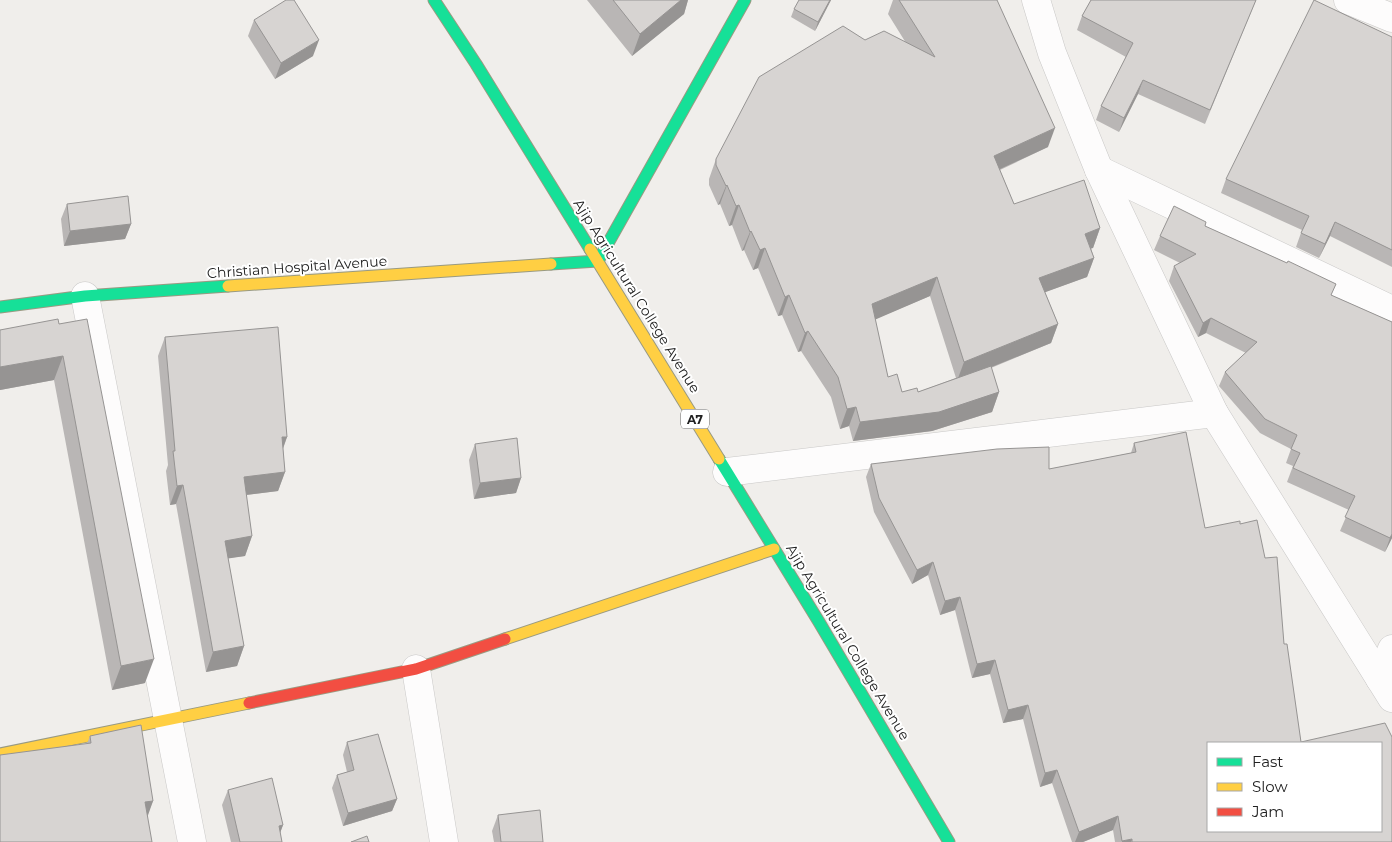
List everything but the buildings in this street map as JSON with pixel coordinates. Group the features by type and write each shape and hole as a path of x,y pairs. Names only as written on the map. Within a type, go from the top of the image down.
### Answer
{"main road":[{"name":"Ajip Agricultural College Avenue","path":"434,0 598,262 819,622 949,842"},
{"path":"598,262 744,0"},
{"name":"Christian Hospital Avenue","path":"0,307 85,296 598,262"},
{"path":"0,754 416,669 774,549"}],"street":[{"path":"1036,0 1052,53 1099,170 1214,414 1386,689"},
{"path":"1348,0 1392,18"},
{"path":"1099,170 1392,310"},
{"path":"85,296 192,842"},
{"path":"727,472 1214,414"},
{"path":"1386,689 1392,649"},
{"path":"416,669 444,842"}],"traffic: fast":[{"path":"434,0 476,64 590,249"},
{"path":"551,264 598,261 745,0"},
{"path":"0,307 85,296 228,286"},
{"path":"719,459 819,622 949,842"}],"traffic: slow":[{"path":"590,249 719,459"},
{"path":"228,286 551,264"},
{"path":"505,639 774,549"},
{"path":"0,754 249,703"}],"traffic: jam":[{"path":"249,703 416,669 505,639"}]}
